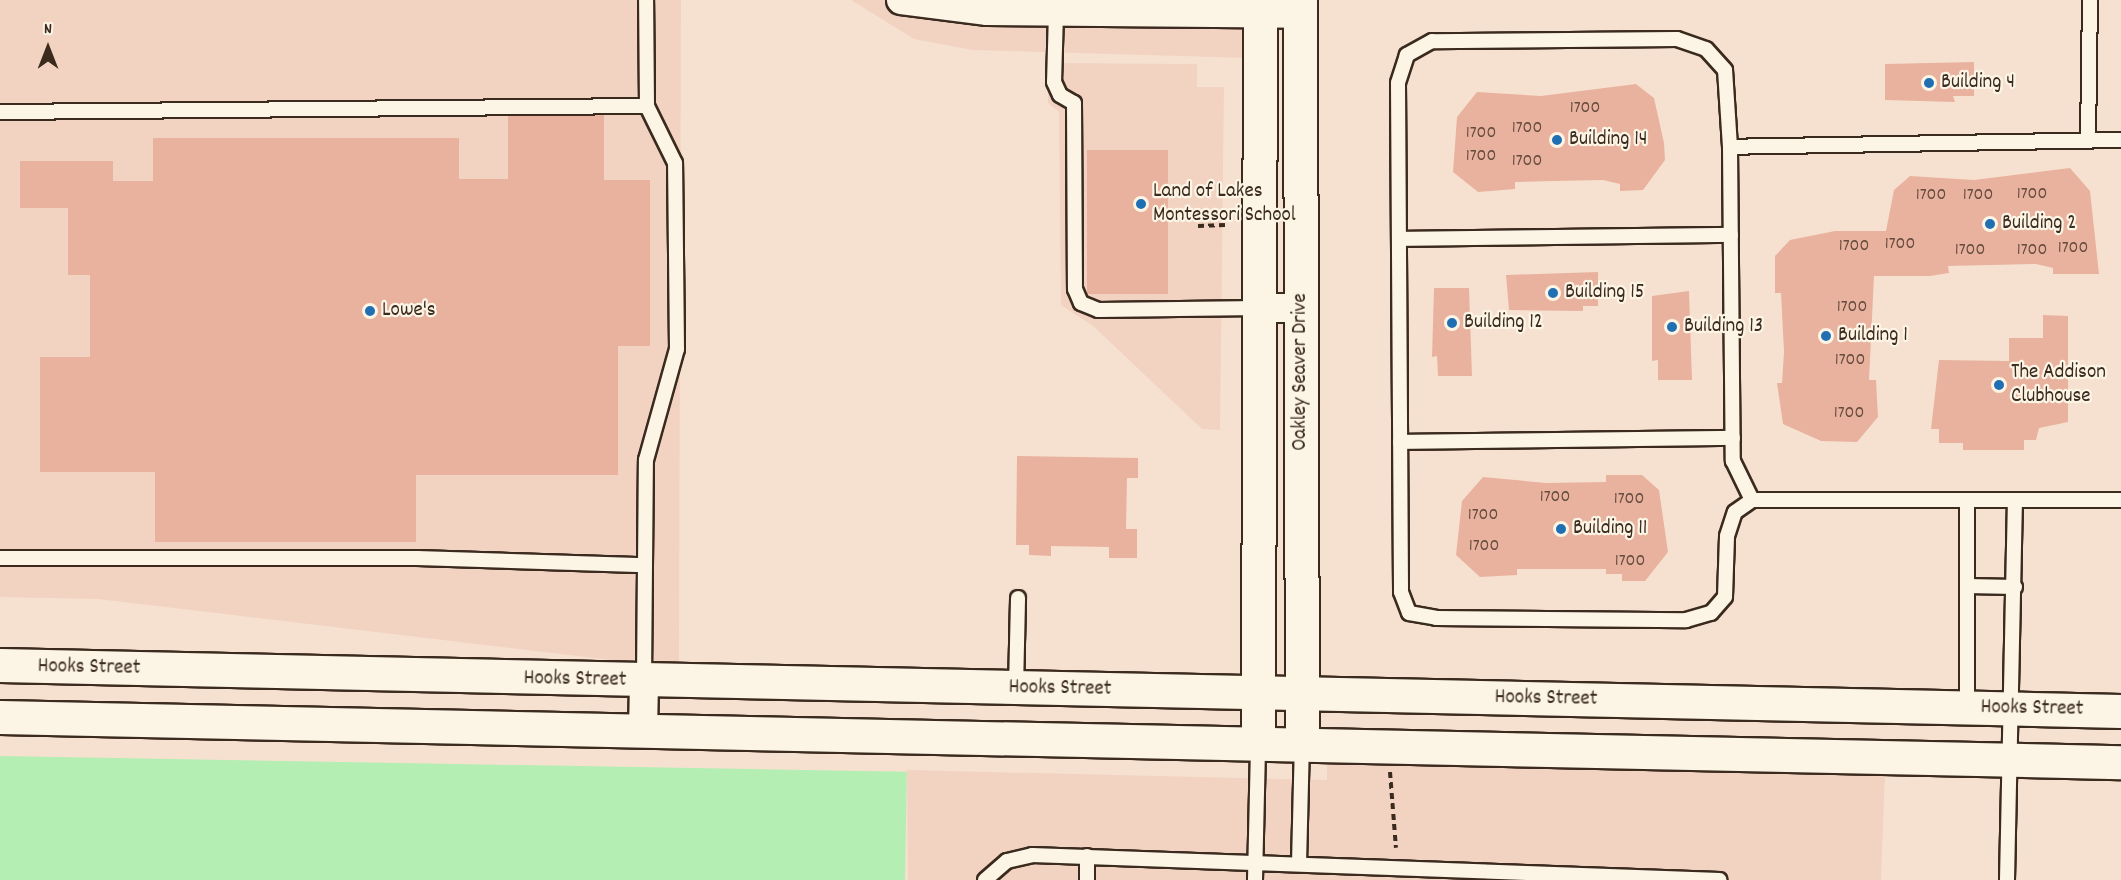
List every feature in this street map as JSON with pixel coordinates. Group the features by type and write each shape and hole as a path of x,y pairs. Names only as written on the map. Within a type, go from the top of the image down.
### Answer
{"street":[{"path":"901,0 987,11 1056,12 1300,7"},
{"name":"Oakley Seaver Drive","path":"1258,743 1260,693 1260,7"},
{"name":"Oakley Seaver Drive","path":"1300,7 1302,744"},
{"path":"1260,308 1301,308"},
{"name":"Hooks Street","path":"0,665 644,682 2121,711"},
{"path":"643,731 644,682"},
{"path":"0,717 2121,762"}],"lane":[{"path":"644,682 646,460 677,349 675,163 647,106 646,0"},
{"path":"2088,141 2090,0"},
{"path":"1056,12 1054,82 1060,95 1074,103 1076,296 1098,310 1260,308"},
{"path":"1752,500 1733,461 1730,147 1725,70 1706,50 1677,39 1432,41 1407,55 1398,83 1401,592 1409,614 1436,618 1686,620 1711,614 1725,597 1727,536 1735,512 1752,500 2121,500"},
{"path":"0,112 647,106"},
{"path":"1730,147 2121,140"},
{"path":"1399,239 1731,235"},
{"path":"1400,442 1733,438"},
{"path":"1967,500 1967,708"},
{"path":"2007,880 2015,587 2015,500"},
{"path":"0,558 417,558 645,565"},
{"path":"1967,586 2015,587"},
{"path":"1016,688 1017,598"},
{"path":"1255,880 1258,743"},
{"path":"1299,864 1302,744"},
{"path":"985,880 1007,861 1032,855 1299,864 1394,873 1720,880"},
{"path":"1087,856 1087,880"}],"path":[{"path":"1198,226 1225,225"},
{"path":"1390,772 1395,848"}],"shaded area":[{"path":"0,0 681,0 679,668 98,599 0,597"},
{"path":"851,0 1247,0 1248,58 972,50 914,39"},
{"name":"Land of Lakes Montessori School","path":"1048,63 1197,64 1197,87 1224,87 1220,430 1202,429 1093,326 1061,305 1059,112 1048,103"},
{"path":"1327,758 1885,771 1881,880 908,880 907,770 1327,780"}],"green space":[{"path":"0,756 907,772 905,880 0,880"}],"building":[{"name":"Building 4","path":"1974,62 1974,96 1953,96 1955,102 1885,100 1885,64"},
{"name":"Building 14","path":"1636,84 1654,98 1664,143 1665,160 1643,190 1620,191 1620,184 1603,180 1515,182 1515,189 1478,192 1453,172 1457,117 1477,92 1541,96"},
{"name":"Lowe's","path":"604,115 604,180 650,180 650,346 618,346 618,475 416,475 416,542 155,542 155,472 40,472 40,357 90,357 90,275 68,275 68,208 20,208 20,161 113,161 113,181 153,181 153,138 459,138 459,179 508,179 508,116"},
{"path":"1087,150 1168,150 1168,294 1087,294"},
{"path":"2070,168 2090,191 2099,274 2053,274 2053,268 2036,264 1948,266 1949,273 1930,276 1874,276 1869,380 1876,380 1878,417 1857,442 1821,441 1783,424 1777,383 1782,383 1784,352 1781,293 1775,293 1775,256 1790,240 1835,231 1886,231 1894,190 1910,176 1974,180"},
{"name":"Building 15","path":"1598,272 1598,306 1583,306 1583,311 1509,310 1506,275"},
{"name":"Building 12","path":"1434,288 1469,288 1472,376 1438,376 1437,356 1432,357"},
{"name":"Building 13","path":"1689,291 1692,380 1658,380 1658,360 1652,361 1652,296"},
{"name":"The Addison Clubhouse","path":"2043,315 2068,316 2068,422 2039,428 2036,440 2024,440 2024,450 1963,450 1963,443 1939,443 1939,429 1931,429 1939,360 2009,361 2009,338 2043,338"},
{"path":"1017,456 1138,458 1138,478 1127,478 1126,529 1137,529 1137,558 1109,558 1109,547 1051,546 1051,556 1029,555 1029,545 1016,545"},
{"name":"Building 11","path":"1606,475 1642,475 1659,490 1668,552 1645,581 1622,581 1622,574 1606,574 1606,569 1517,569 1517,575 1480,577 1456,555 1462,501 1483,477 1546,483 1606,482"}],"place":[{"name":"Building 4","path":"1929,83"},
{"name":"Building 14","path":"1557,140"},
{"name":"Land of Lakes Montessori School","path":"1141,204"},
{"name":"Building 2","path":"1990,224"},
{"name":"Building 15","path":"1553,293"},
{"name":"Lowe's","path":"370,311"},
{"name":"Building 12","path":"1452,323"},
{"name":"Building 13","path":"1672,327"},
{"name":"Building 1","path":"1826,336"},
{"name":"The Addison Clubhouse","path":"1999,385"},
{"name":"Building 11","path":"1561,529"}]}
